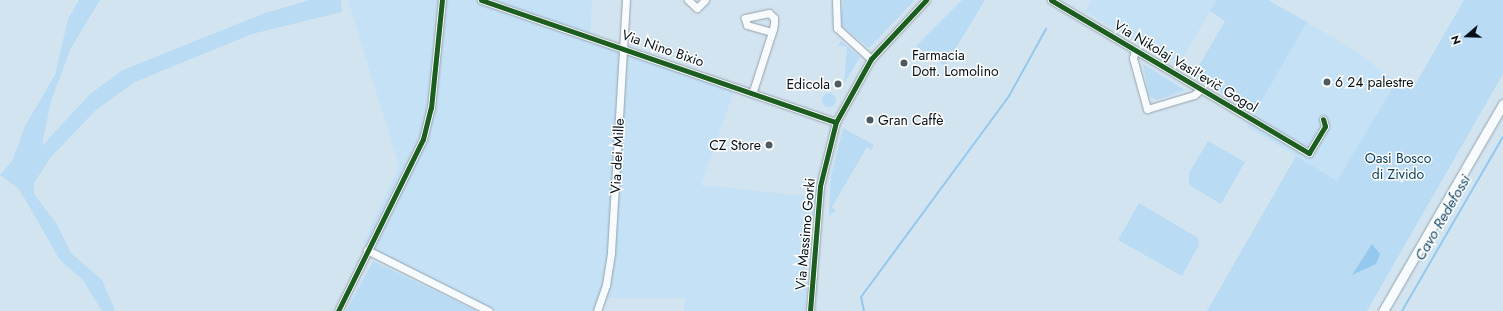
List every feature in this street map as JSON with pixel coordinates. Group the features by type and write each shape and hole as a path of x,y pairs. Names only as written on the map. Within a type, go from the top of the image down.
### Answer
{"main road":[{"path":"1383,311 1503,104"}],"street":[{"path":"338,311 367,250 407,175 430,115 442,0"},
{"name":"Via Nino Bixio","path":"481,0 623,46 753,91 836,122"},
{"name":"Via dei Mille","path":"597,311 606,285 611,252 626,0"},
{"path":"688,0 697,8 705,0"},
{"path":"836,0 837,28 871,59"},
{"name":"Via Massimo Gorki","path":"810,311 820,186 836,122 871,59 926,0"},
{"name":"Via Nikolaj Vasil'evič Gogol","path":"1050,0 1309,153 1325,126 1323,119"},
{"path":"753,91 772,32"},
{"path":"1135,50 1133,58 1147,109 1194,95 1200,89"},
{"path":"367,250 489,311"}],"shaded area":[{"path":"348,0 592,0 590,41 734,91 701,185 815,197 805,311 683,311 686,298 599,298 593,311 497,311 363,244 399,166"},
{"path":"1092,0 1217,0 1180,62 1174,59 1172,63 1085,11"},
{"path":"1307,22 1357,52 1396,82 1337,181 1246,126"},
{"path":"1372,244 1380,254 1376,264 1352,275"}],"green space":[{"path":"79,0 100,0 71,48 51,101 42,146 90,94 123,70 265,13 310,0 341,0 342,12 252,34 135,82 96,110 51,157 34,183 34,194 56,223 71,253 102,280 115,311 102,311 83,280 60,260 19,189 0,175 12,161 25,126 55,75 68,19"},
{"path":"843,0 915,0 869,48 841,25"},
{"path":"962,0 985,0 945,66 916,46"},
{"path":"1217,0 1268,0 1307,22 1255,112 1193,76 1225,21 1210,11"},
{"name":"Oasi Bosco di Zivido","path":"1464,0 1503,0 1503,74 1367,311 1207,311 1296,156 1337,181 1396,82 1412,90"},
{"path":"841,41 860,57 844,84 847,47 838,46"},
{"path":"1143,64 1185,90 1157,100 1149,96"},
{"path":"826,93 832,93 836,97 836,103 832,107 826,107 822,103 822,97"},
{"path":"843,128 874,145 871,150 867,147 832,207 836,211 829,216 831,176"},
{"path":"1208,141 1245,162 1221,204 1189,185 1189,173"},
{"path":"1139,203 1198,238 1199,245 1182,276 1118,240"},
{"path":"373,261 476,311 346,311"}],"waterway":[{"path":"864,311 861,297 1009,96 1046,29"},
{"name":"Cavo Redefossi","path":"1402,311 1503,137"}],"cycle path":[{"path":"338,311 423,139 431,108 442,0"},
{"path":"481,0 836,122"},
{"path":"810,311 820,186 836,122 871,59 926,0"},
{"path":"1051,0 1309,153 1325,126 1323,119"}],"place":[{"name":"Farmacia Dott. Lomolino","path":"904,63"},
{"name":"6 24 palestre","path":"1327,82"},
{"name":"Edicola","path":"838,84"},
{"name":"Gran Caffè","path":"870,120"},
{"name":"CZ Store","path":"769,145"}]}
